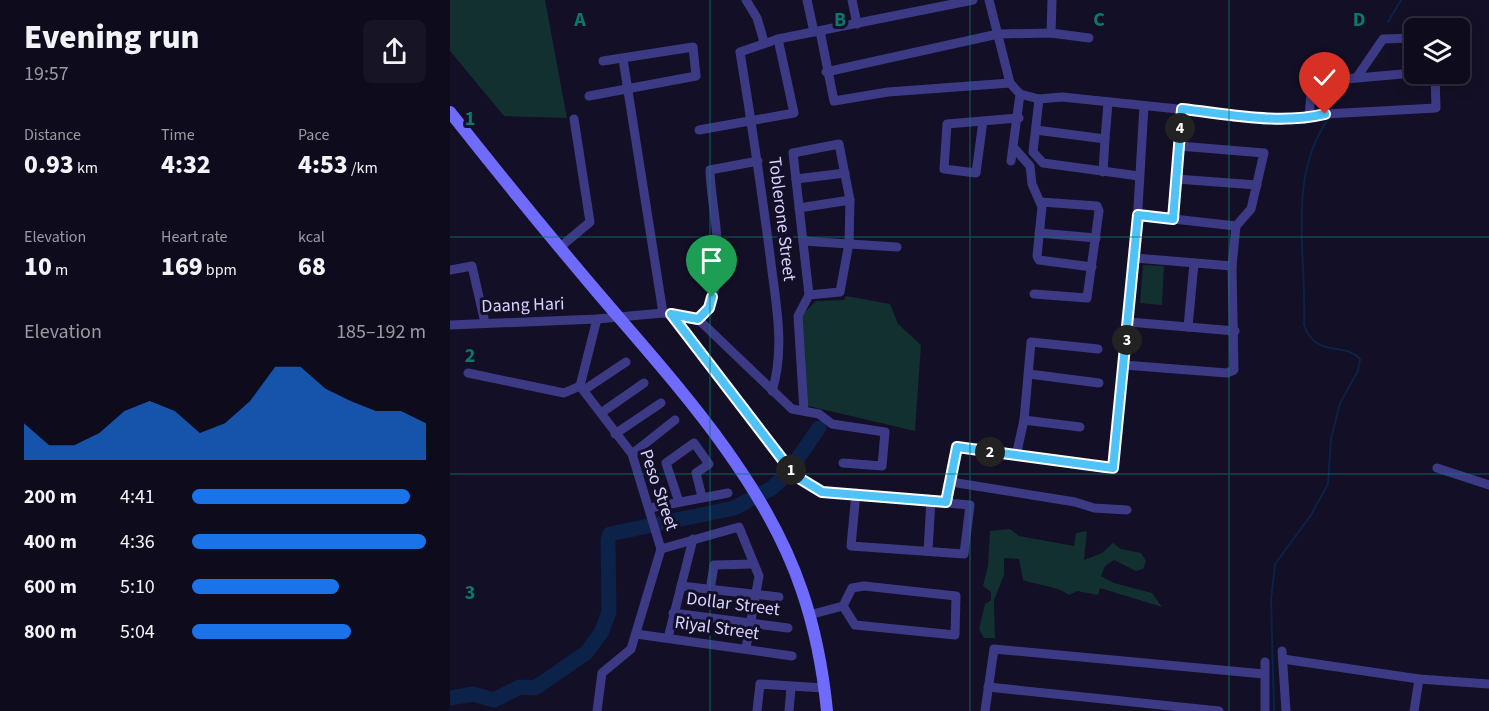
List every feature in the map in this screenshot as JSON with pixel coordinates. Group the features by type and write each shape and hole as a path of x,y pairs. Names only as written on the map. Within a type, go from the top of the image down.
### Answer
{"street":[{"path":"746,0 757,18 764,42 973,0"},
{"path":"807,0 834,101 888,92 1010,83"},
{"path":"852,0 857,24"},
{"path":"989,0 1010,83 1020,94 1039,99 1062,96 1108,103 1275,119 1309,118 1325,114 1436,108 1435,84"},
{"path":"1051,33 1052,0"},
{"path":"826,72 998,34 1051,33 1089,38"},
{"path":"1357,77 1383,39 1404,38"},
{"path":"699,130 794,113 778,39"},
{"name":"Toblerone Street","path":"764,42 740,51 758,161 777,319 779,370 772,391"},
{"path":"589,96 627,87 696,76 697,72 693,47 603,61"},
{"path":"624,59 667,313 799,478 822,492 856,493 970,505 964,554 851,546 856,493"},
{"path":"1309,118 1311,93 1323,81 1404,74"},
{"path":"1011,161 1020,94"},
{"path":"1039,99 1033,152 1043,163 1139,176"},
{"path":"1103,172 1108,103"},
{"path":"946,502 957,447 1113,468 1136,258 1144,106"},
{"path":"1173,219 1182,109"},
{"path":"450,112 559,248 678,386 756,496 780,539 802,589 827,711"},
{"path":"983,121 976,173 944,169 947,124 1018,118"},
{"path":"559,248 590,222 574,119"},
{"path":"1036,130 1105,139"},
{"path":"804,411 798,316 809,295 793,153 839,144 850,200 849,243 840,291 809,295"},
{"path":"1138,215 1236,226 1245,219 1251,209 1264,153 1179,146"},
{"path":"1014,149 1030,165 1032,184 1041,202 1037,256 1041,262 1092,267"},
{"path":"758,161 710,171 718,271 709,308 698,319 792,409 819,414 832,424 885,432 882,466 843,463"},
{"path":"796,179 845,173"},
{"path":"1176,179 1257,185"},
{"path":"799,208 850,200"},
{"path":"1034,294 1087,298 1099,211 1096,206 1041,202"},
{"path":"1124,364 1227,373 1234,370 1232,266 1236,226"},
{"path":"1040,232 1096,238"},
{"path":"802,241 897,247"},
{"path":"1136,258 1232,266"},
{"path":"1188,327 1194,263"},
{"path":"450,270 472,266 485,323"},
{"name":"Daang Hari","path":"450,325 597,319 667,313 698,319"},
{"path":"582,388 597,319"},
{"path":"1129,322 1235,331"},
{"path":"1016,456 1024,420 1031,342 1098,349"},
{"path":"468,373 564,393 582,388 626,362"},
{"path":"1029,374 1099,383"},
{"path":"601,413 644,383"},
{"name":"Peso Street","path":"582,388 632,454 662,549"},
{"path":"615,434 661,403"},
{"path":"632,454 675,420"},
{"path":"1024,420 1080,427"},
{"path":"679,502 666,464 694,443 709,464 696,473 702,497"},
{"path":"1437,468 1489,485"},
{"path":"951,482 1075,502 1094,508 1127,510"},
{"path":"650,508 728,493"},
{"path":"928,551 931,500"},
{"path":"597,711 602,673 631,649 662,549 739,527 759,576 747,648"},
{"path":"668,638 693,539"},
{"path":"710,590 714,565 754,564"},
{"path":"681,586 779,597"},
{"path":"809,615 843,606 852,588 864,586 956,596 955,634 855,625 843,606"},
{"name":"Dollar Street","path":"673,613 788,628"},
{"name":"Riyal Street","path":"636,634 792,656"},
{"path":"985,711 994,649 1264,674"},
{"path":"1286,711 1282,655 1419,679 1489,684"},
{"path":"1265,662 1265,711"},
{"path":"1414,711 1419,679"},
{"path":"757,711 760,684 791,688 824,688"},
{"path":"988,687 1219,711"},
{"path":"789,711 791,688"}],"green space":[{"path":"450,0 545,0 567,118 504,116 450,51"},
{"path":"1143,265 1164,266 1162,305 1140,303"},
{"path":"846,296 890,304 898,324 921,345 915,431 804,405 801,316 816,301 844,300"},
{"path":"1010,529 1019,536 1074,546 1076,533 1087,531 1084,560 1102,553 1113,543 1121,549 1141,553 1146,561 1143,569 1136,571 1114,560 1105,566 1101,576 1114,583 1152,593 1162,607 1100,588 1098,595 1077,591 1069,595 1058,589 1023,580 1019,559 1004,558 1004,575 994,600 995,638 984,638 979,629 985,604 991,600 991,592 983,586 988,566 990,531"}],"waterway":[{"path":"1388,22 1401,0"},
{"path":"1274,711 1271,600 1275,564 1311,515 1328,484 1331,439 1340,403 1358,371 1360,359 1346,351 1323,346 1316,342 1304,325 1303,195 1314,145 1326,122"},
{"path":"450,698 473,694 494,700 520,687 535,688 586,653 601,633 609,612 608,540 610,534 734,508 772,488 786,475 819,428"}],"route":[{"path":"712,297 709,308 698,319 671,314 717,370 789,468 799,478 822,492 946,502 957,447 1113,468 1136,258 1138,215 1173,219 1182,109 1275,119 1309,118 1325,114"}]}
